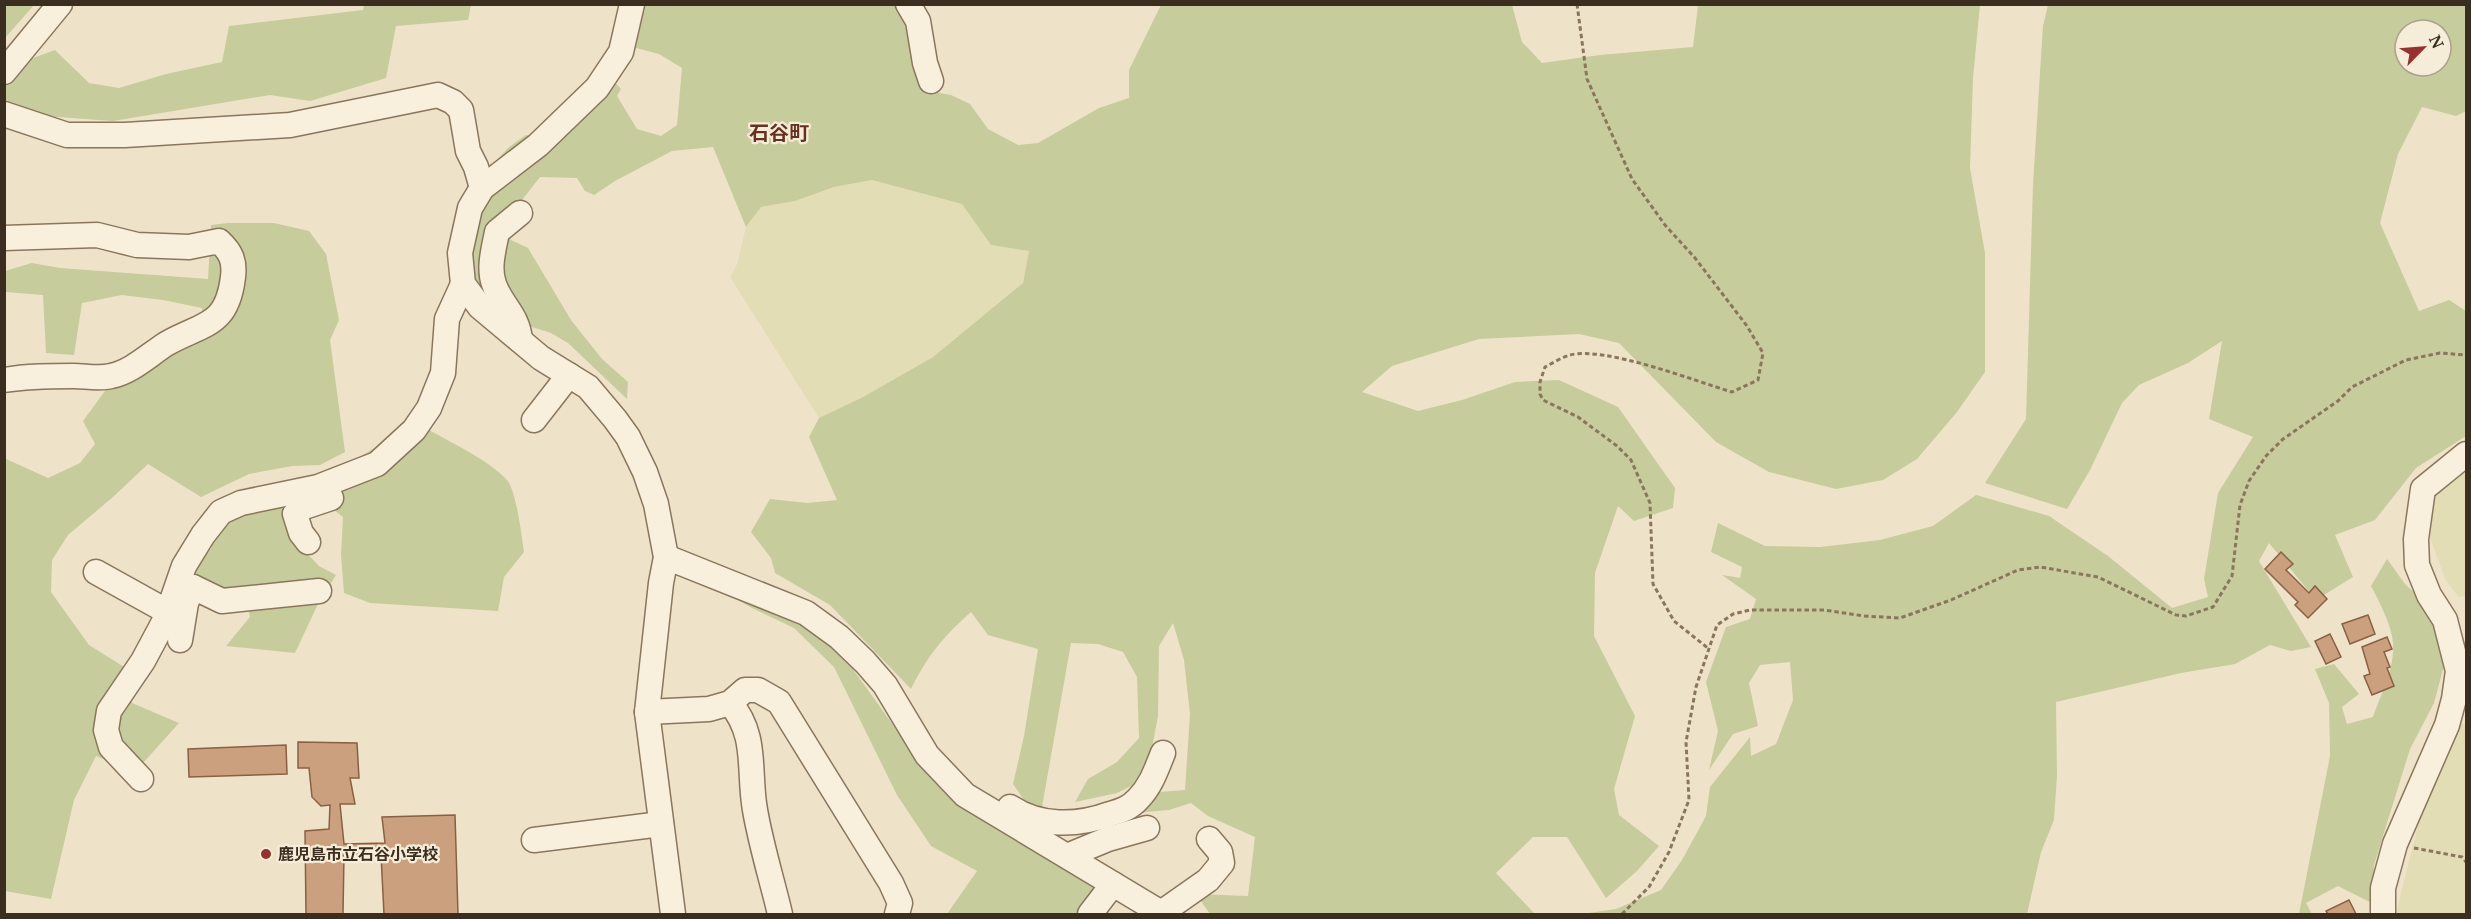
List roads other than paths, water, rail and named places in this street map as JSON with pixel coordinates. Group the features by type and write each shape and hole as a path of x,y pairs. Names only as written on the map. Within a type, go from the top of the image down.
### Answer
{"street":[{"path":"4,72 60,4"},
{"path":"141,779 111,747 106,730 109,711 142,661 168,612 184,566 198,542 221,512 242,503 334,482 377,464 414,430 429,408 443,373 447,319 463,284 460,253 464,226 470,208 482,188 538,145 597,88 621,52 632,4"},
{"path":"908,4 918,21 925,63 931,81"},
{"path":"4,114 67,135 125,135 290,125 438,95 453,102 461,110 468,152 476,167 482,188"},
{"path":"520,213 496,232 492,266 494,284 512,312 519,329 520,340"},
{"path":"4,238 97,235 138,245 189,247 219,241 229,250 234,267 231,297 221,314 198,331 168,343 128,370 110,376 34,375 4,380"},
{"path":"463,284 480,307 520,340 542,358 588,387 628,437 645,472 656,504 666,556 647,712 673,915"},
{"path":"534,420 569,375"},
{"path":"2384,915 2383,888 2395,844 2447,725 2458,670 2445,620 2429,595 2417,565 2418,520 2423,489 2466,454"},
{"path":"308,542 298,528 295,514 301,508 328,500 334,495 334,482"},
{"path":"180,640 186,603 203,554 198,542"},
{"path":"666,556 806,614 839,637 885,685 927,755 965,795 1162,914 1208,880 1222,862 1220,852 1209,839"},
{"path":"96,572 168,612"},
{"path":"193,587 222,601 319,591"},
{"path":"647,712 709,710 730,703 745,690 758,690 779,702 891,883 900,903 897,915"},
{"path":"730,703 741,716 748,737 754,809 780,915"},
{"path":"960,789 980,788 1024,816 1055,823 1090,821 1127,808 1138,799 1151,782 1163,753"},
{"path":"534,840 661,824"},
{"path":"1067,856 1108,839 1147,828"},
{"path":"1090,915 1113,884"}],"place":[{"name":"鹿児島市立石谷小学校","path":"266,854"}],"district":[{"name":"石谷町","path":"779,132"}]}
